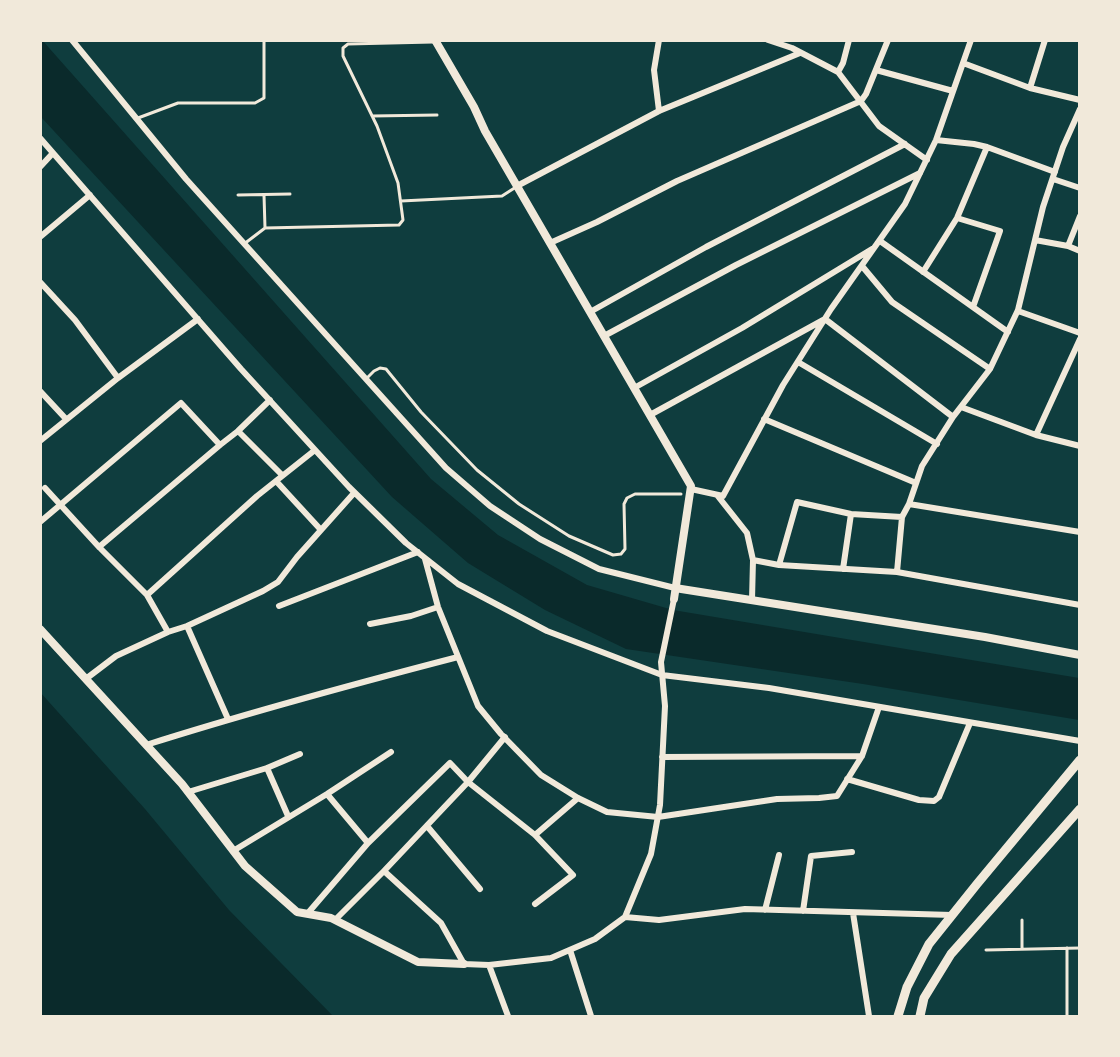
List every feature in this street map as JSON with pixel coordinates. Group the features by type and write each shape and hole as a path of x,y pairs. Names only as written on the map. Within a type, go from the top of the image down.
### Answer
{"main road":[{"path":"435,41 691,486 674,599"},
{"path":"675,588 985,637 1080,656"},
{"path":"898,1017 907,987 929,944 1080,760"},
{"path":"920,1017 924,998 951,954 1080,809"},
{"path":"1061,830 1080,816"}],"street":[{"path":"72,40 186,179 446,468 490,506 540,539 599,568 675,588"},
{"path":"659,40 654,70 659,111"},
{"path":"768,40 792,48 838,72 879,126 927,160"},
{"path":"792,48 794,40"},
{"path":"838,72 843,63 849,40"},
{"path":"550,243 677,182 861,101 888,40"},
{"path":"691,489 723,496 783,385 825,319 905,204 936,140 971,40"},
{"path":"1030,88 1045,40"},
{"path":"517,186 659,111 800,53"},
{"path":"963,63 1030,88 1080,100"},
{"path":"876,70 953,92"},
{"path":"897,572 902,517 922,466 961,407 990,369 1018,311 1043,207 1080,109"},
{"path":"40,138 354,493 406,543 458,584 548,631 662,675 769,688 1080,741"},
{"path":"936,140 987,147 1080,188"},
{"path":"590,312 706,247 905,144"},
{"path":"924,272 957,218 987,147"},
{"path":"40,167 53,153"},
{"path":"604,336 736,265 921,173"},
{"path":"40,237 90,195"},
{"path":"1068,246 1080,216"},
{"path":"957,218 1000,231 973,307"},
{"path":"1035,240 1068,246 1080,251"},
{"path":"880,241 1008,332"},
{"path":"634,388 742,328 875,247"},
{"path":"862,266 892,302 990,369"},
{"path":"40,282 75,320 118,378"},
{"path":"1018,311 1080,333"},
{"path":"40,441 118,378 198,319"},
{"path":"650,415 825,319"},
{"path":"825,319 954,417"},
{"path":"1036,435 1080,339"},
{"path":"798,362 937,444"},
{"path":"40,391 66,419"},
{"path":"99,547 238,431 270,400"},
{"path":"40,522 181,403 220,445"},
{"path":"961,407 1036,435 1080,446"},
{"path":"764,419 916,483"},
{"path":"238,431 282,475"},
{"path":"147,595 282,475 315,450"},
{"path":"276,481 321,530"},
{"path":"45,488 147,595 168,632"},
{"path":"87,678 116,656 168,632 187,626 278,582 354,493"},
{"path":"717,494 747,533 753,560 752,600"},
{"path":"779,565 797,502 852,514 902,517"},
{"path":"909,504 1080,532"},
{"path":"843,570 852,514"},
{"path":"279,606 418,552"},
{"path":"425,558 438,607 478,706 541,775 578,798 607,812 658,817 777,799 837,796 862,756 879,707"},
{"path":"753,560 779,565 897,572 1080,605"},
{"path":"40,629 87,678 188,792 245,866 297,912 331,918 418,962 489,966 551,957 595,939 625,917 651,854 660,805 665,706 661,662 674,599"},
{"path":"370,624 411,616 438,607"},
{"path":"187,626 228,719"},
{"path":"147,745 228,719 458,657"},
{"path":"847,779 920,800 934,801 939,797 970,723"},
{"path":"335,920 468,782 505,737"},
{"path":"233,851 391,752"},
{"path":"188,792 267,768 300,754"},
{"path":"662,757 862,756"},
{"path":"308,914 368,843 450,763 468,782 535,835 573,875 535,904"},
{"path":"267,768 288,816"},
{"path":"327,794 368,843"},
{"path":"535,835 578,798"},
{"path":"427,826 480,889"},
{"path":"803,911 811,856 852,852"},
{"path":"765,910 780,855"},
{"path":"384,871 441,923 464,964"},
{"path":"625,917 659,920 745,909 853,914 952,915"},
{"path":"853,914 869,1017"},
{"path":"570,950 591,1017"},
{"path":"489,966 508,1017"}],"lane":[{"path":"136,118 178,103 255,103 264,98 264,40"},
{"path":"244,244 265,228 399,225 403,220 398,183 378,126 343,56 343,48 348,44 435,41"},
{"path":"372,116 437,115"},
{"path":"401,201 502,196 517,186"},
{"path":"238,195 290,194"},
{"path":"264,195 265,228"},
{"path":"366,379 380,368 386,369 421,412 477,470 519,504 569,536 613,555 621,554 625,549 624,504 627,498 635,494 681,494"},
{"path":"1022,920 1022,949"},
{"path":"1067,948 1067,1017"},
{"path":"986,950 1080,948"}],"water":[{"path":"42,40 431,479 498,535 587,585 673,610 1079,678 1079,720 863,684 626,649 545,610 468,563 392,497 41,117 40,41"},
{"path":"40,692 145,809 229,910 333,1016 41,1016"}]}
